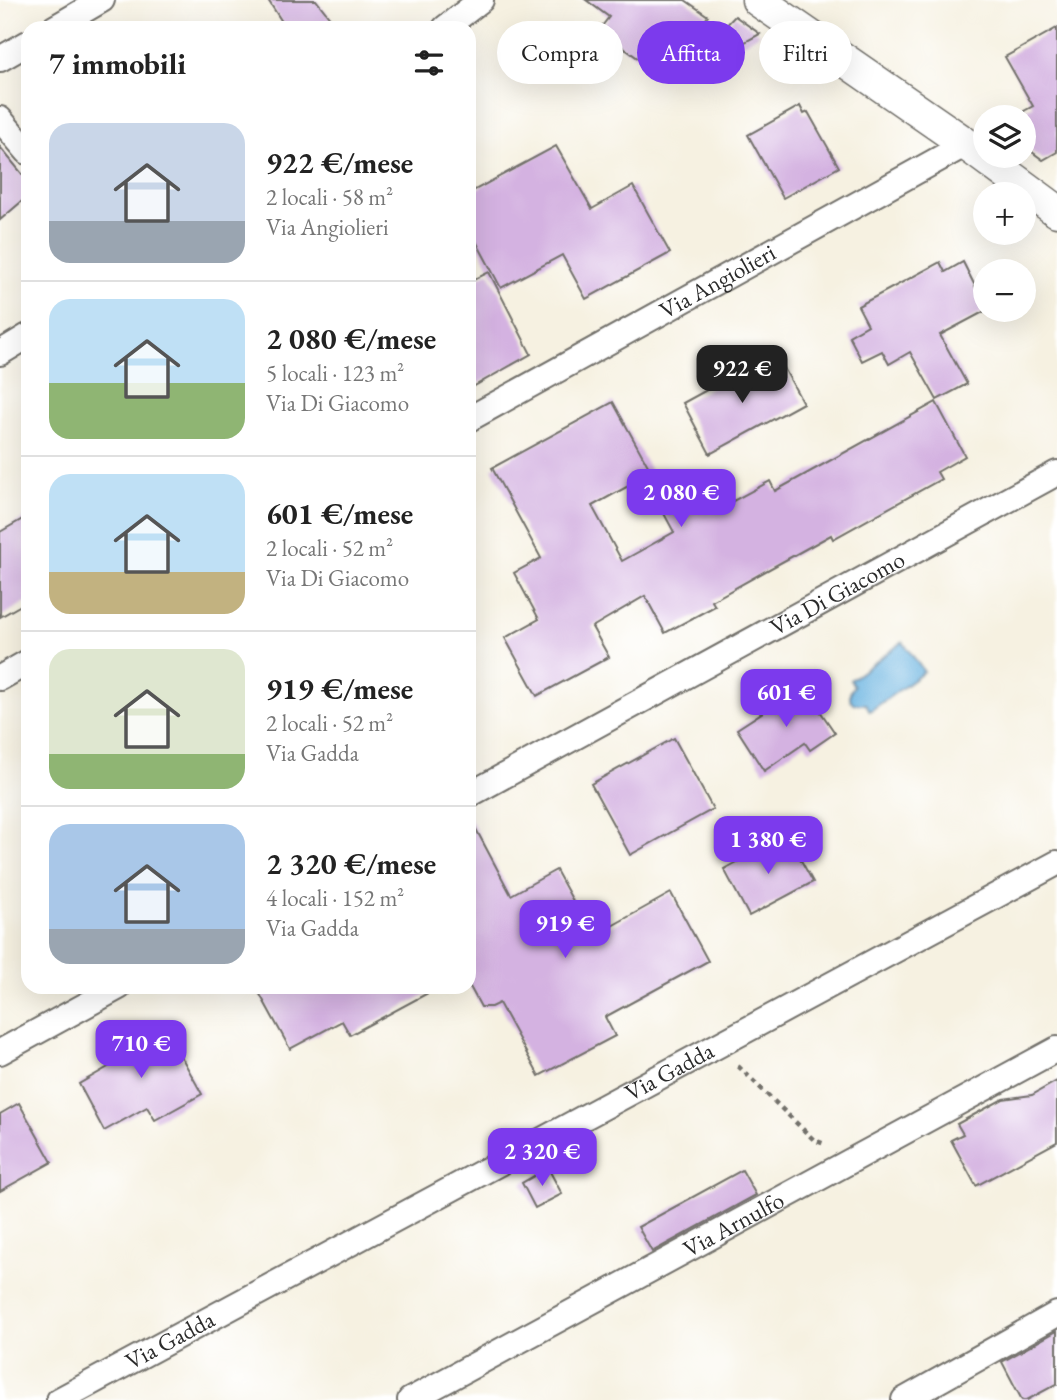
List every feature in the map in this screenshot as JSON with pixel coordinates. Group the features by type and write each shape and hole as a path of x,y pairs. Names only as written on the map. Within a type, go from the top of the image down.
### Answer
{"street":[{"path":"66,21 102,0"},
{"path":"454,21 481,0"},
{"path":"758,0 966,144 1057,211"},
{"path":"0,59 21,47"},
{"path":"0,119 21,144"},
{"name":"Via Angiolieri","path":"476,415 966,144"},
{"path":"0,353 21,340"},
{"name":"Via Di Giacomo","path":"476,791 1057,473"},
{"path":"0,678 21,666"},
{"name":"Via Gadda","path":"59,1400 1057,863"},
{"path":"0,1052 106,994"},
{"name":"Via Arnulfo","path":"410,1400 1057,1048"},
{"path":"904,1400 1057,1314"}],"path":[{"path":"718,1046 814,1140 858,1157"}],"water":[{"path":"903,642 924,672 870,711 866,704 854,704 850,695 854,686 850,680"}],"building":[{"path":"268,0 316,0 332,21 282,21"},
{"path":"586,0 685,0 708,16 704,21 637,21 637,57 623,47 623,21 606,21 609,17"},
{"path":"745,23 759,33 745,42"},
{"path":"1057,28 1057,152 1043,160 1036,155 1036,105 1032,105 1005,57"},
{"path":"800,106 804,114 808,112 839,167 783,198 748,135"},
{"path":"556,146 592,209 633,186 670,253 586,299 562,255 501,288 476,241 476,189"},
{"path":"0,147 21,172 21,202 0,220"},
{"path":"940,262 945,272 963,262 973,282 973,317 940,335 967,384 937,400 910,352 889,364 882,351 862,361 849,336 868,325 858,306"},
{"path":"489,272 531,354 476,385 476,278"},
{"path":"778,357 803,403 710,454 683,403 723,381 726,386"},
{"path":"613,402 652,473 592,506 622,561 674,532 654,495 690,475 711,513 770,481 775,491 936,402 965,456 937,472 941,479 833,539 831,535 762,573 712,601 715,606 665,633 645,596 592,627 609,657 537,696 505,638 539,619 514,573 541,558 492,468"},
{"path":"21,520 21,605 0,617 0,532"},
{"path":"803,686 835,733 810,750 805,743 764,771 737,729"},
{"path":"674,738 713,809 630,855 591,784"},
{"path":"476,829 511,895 556,870 579,912 588,907 601,932 671,893 708,961 605,1017 615,1036 539,1076 499,1003 491,1007 481,1007 474,994"},
{"path":"787,835 813,882 749,916 724,869"},
{"path":"260,994 426,994 350,1035 342,1021 290,1049"},
{"path":"162,1022 202,1094 155,1120 147,1107 104,1131 79,1084 117,1062 110,1050"},
{"path":"1057,1081 1057,1142 976,1186 951,1140 963,1134 957,1124 1003,1099 1032,1095"},
{"path":"19,1103 52,1162 0,1191 0,1114"},
{"path":"548,1168 562,1194 535,1208 522,1183"},
{"path":"742,1170 756,1195 652,1252 638,1227"},
{"path":"1057,1331 1057,1384 1022,1400 1002,1362"}]}
